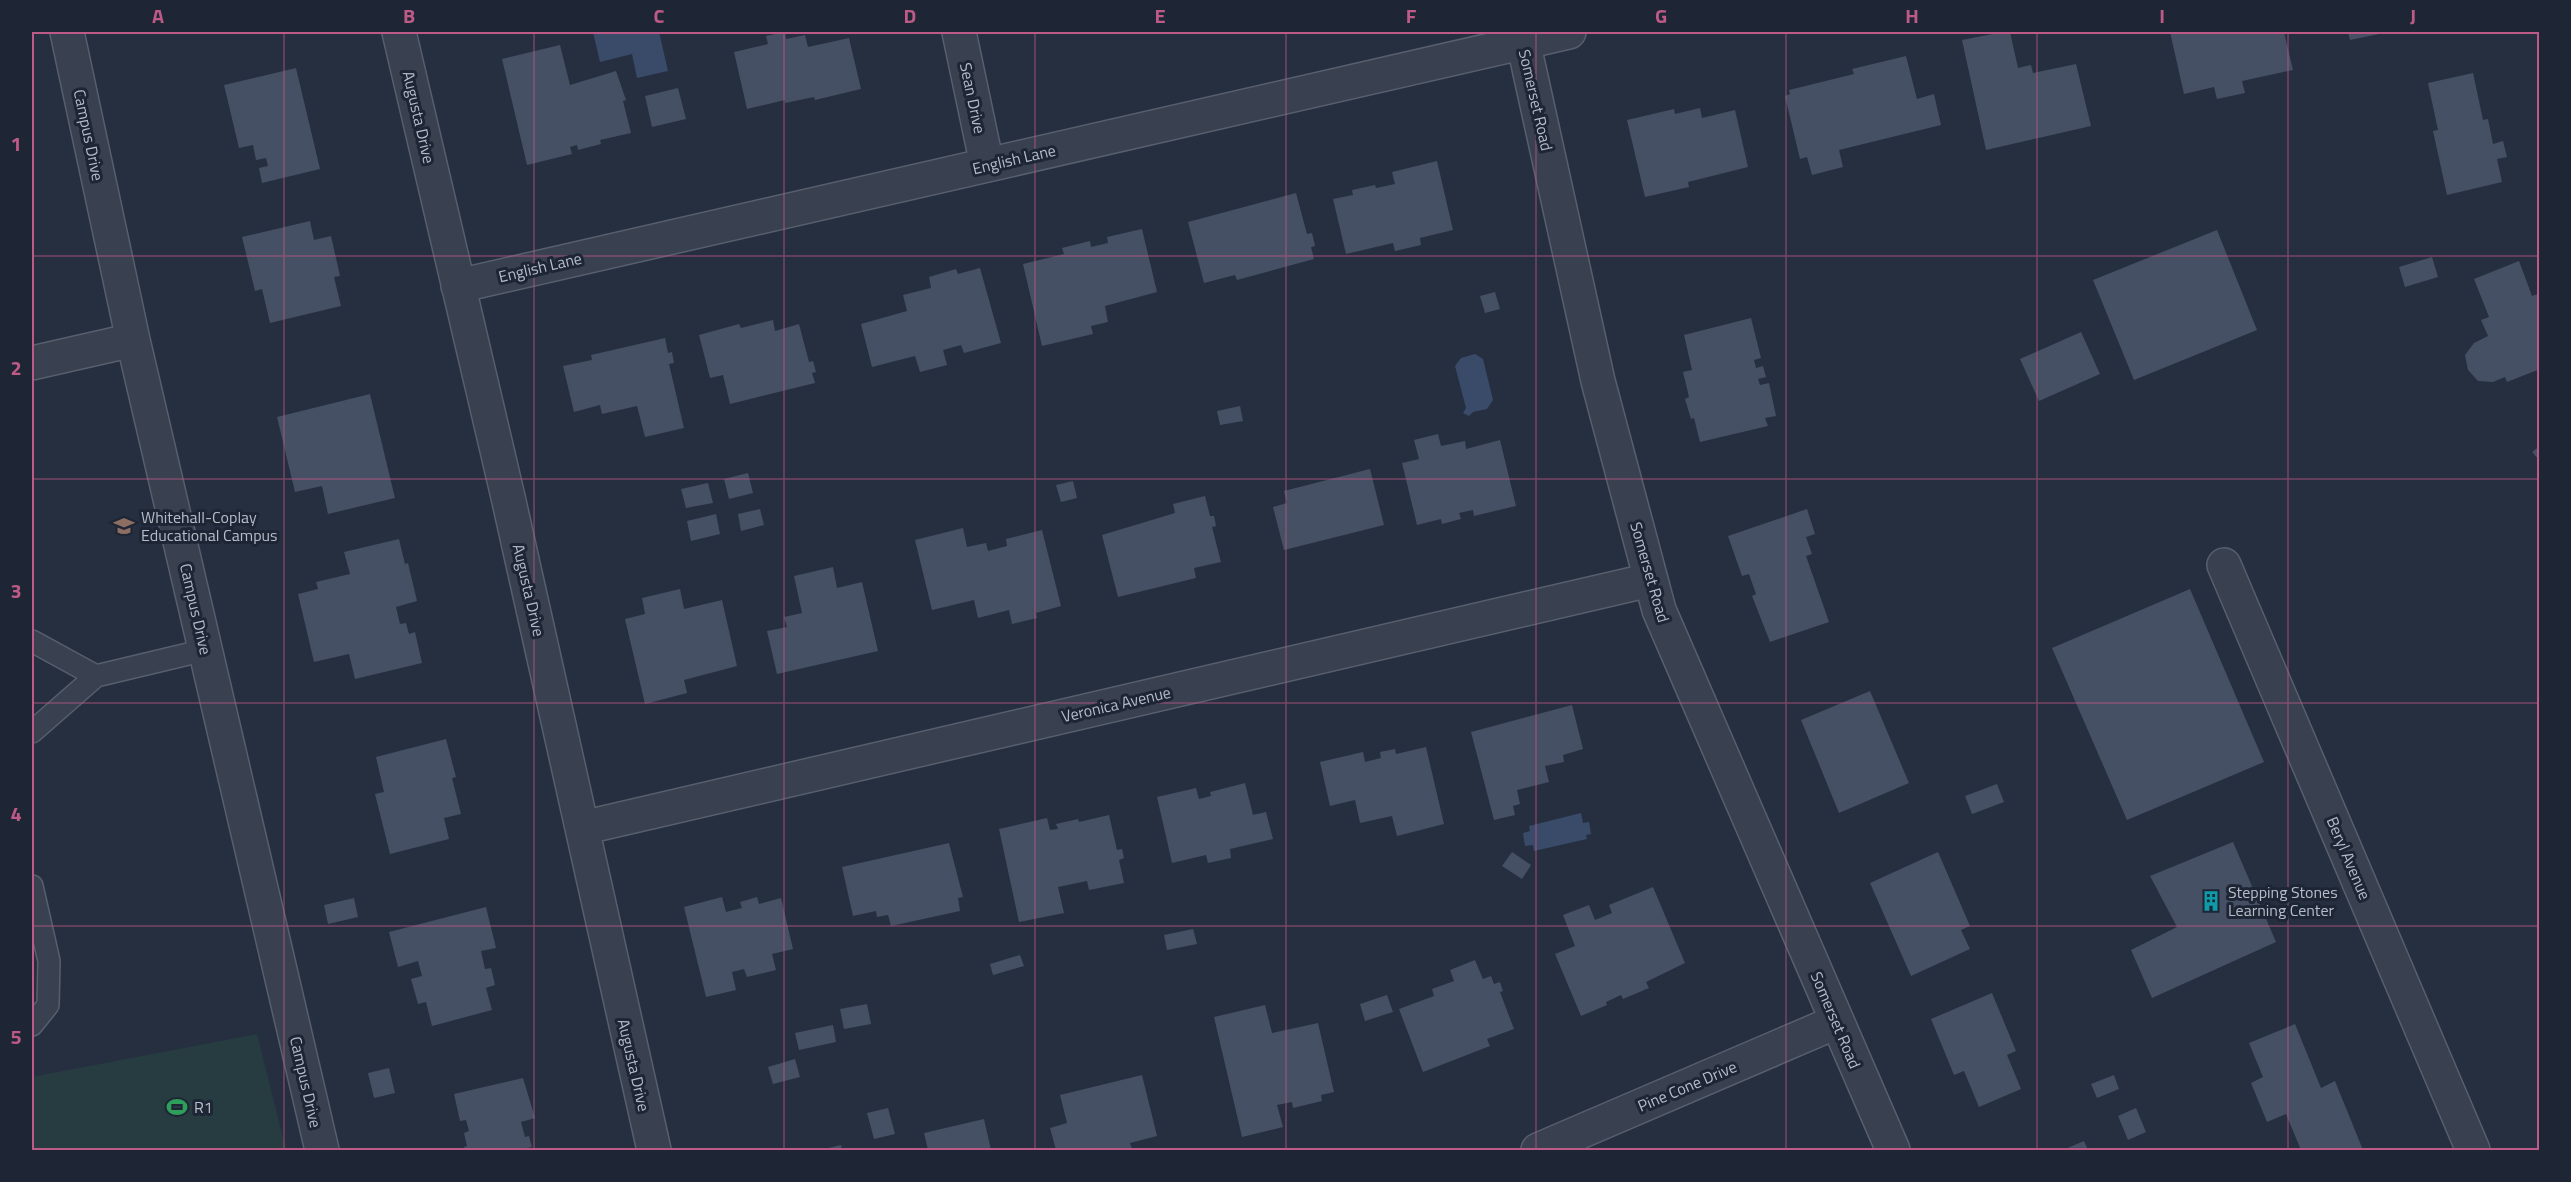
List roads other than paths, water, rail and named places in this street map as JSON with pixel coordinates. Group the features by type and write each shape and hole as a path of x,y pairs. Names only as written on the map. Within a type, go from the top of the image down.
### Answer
{"street":[{"name":"Campus Drive","path":"67,32 133,340 322,1150"},
{"name":"Augusta Drive","path":"399,32 654,1150"},
{"name":"Sean Drive","path":"959,32 987,165"},
{"name":"English Lane","path":"458,286 987,165 1522,37 1569,32"},
{"name":"Somerset Road","path":"1522,37 1598,381 1659,610 1893,1150"},
{"path":"32,363 133,340"},
{"name":"Beryl Avenue","path":"2224,565 2473,1150"},
{"name":"Veronica Avenue","path":"582,828 1650,580"},
{"name":"Pine Cone Drive","path":"1539,1150 1836,1022"}],"lane":[{"path":"32,641 96,676"},
{"path":"32,732 96,676 205,650"},
{"path":"32,886 49,961 48,1005 32,1025"}],"water":[{"path":"593,32 659,32 668,71 637,78 632,54 600,62"},
{"path":"1475,354 1483,359 1493,400 1487,409 1473,412 1469,416 1463,413 1466,408 1455,366 1461,358"},
{"path":"1581,813 1583,823 1589,822 1591,834 1586,835 1587,839 1534,851 1533,845 1525,846 1523,833 1530,831 1529,826"}],"place":[{"name":"Whitehall-Coplay Educational Campus","path":"124,526"},
{"name":"Stepping Stones Learning Center","path":"2211,901"},
{"name":"R1","path":"177,1107"}]}
